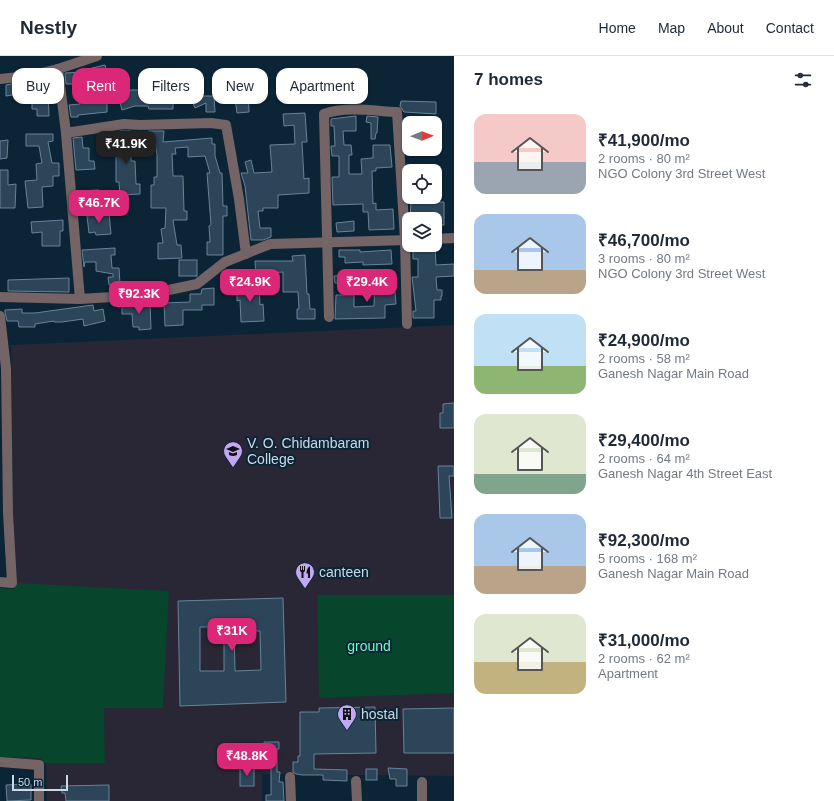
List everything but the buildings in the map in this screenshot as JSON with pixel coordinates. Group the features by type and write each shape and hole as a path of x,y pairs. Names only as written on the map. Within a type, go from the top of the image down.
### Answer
{"street":[{"path":"61,68 97,56"},
{"path":"0,79 12,78"},
{"path":"62,104 80,299"},
{"path":"330,317 324,114 332,112 368,110 397,112 405,212"},
{"path":"66,133 124,124 140,126 211,123 226,125 240,199 246,254"},
{"path":"442,239 454,238"},
{"path":"0,297 80,299 145,295 197,284 225,262 270,244 402,240"},
{"path":"407,252 407,324"},
{"path":"0,316 3,368 3,446 12,583 0,582"},
{"path":"0,762 39,765 39,801"},
{"path":"290,777 291,801"},
{"path":"356,781 357,801"},
{"path":"422,782 422,801"}],"shaded area":[{"name":"V. O. Chidambaram College","path":"454,325 454,776 262,774 262,801 47,801 46,762 0,759 0,591 14,591 11,345"}],"green space":[{"path":"18,583 169,591 163,708 104,708 105,763 42,763 41,758 0,757 0,588 13,589"},
{"name":"ground","path":"317,595 454,595 454,693 319,698"}],"place":[{"name":"V. O. Chidambaram College","path":"233,468"},
{"name":"canteen","path":"305,589"},
{"name":"hostal","path":"347,731"}]}
